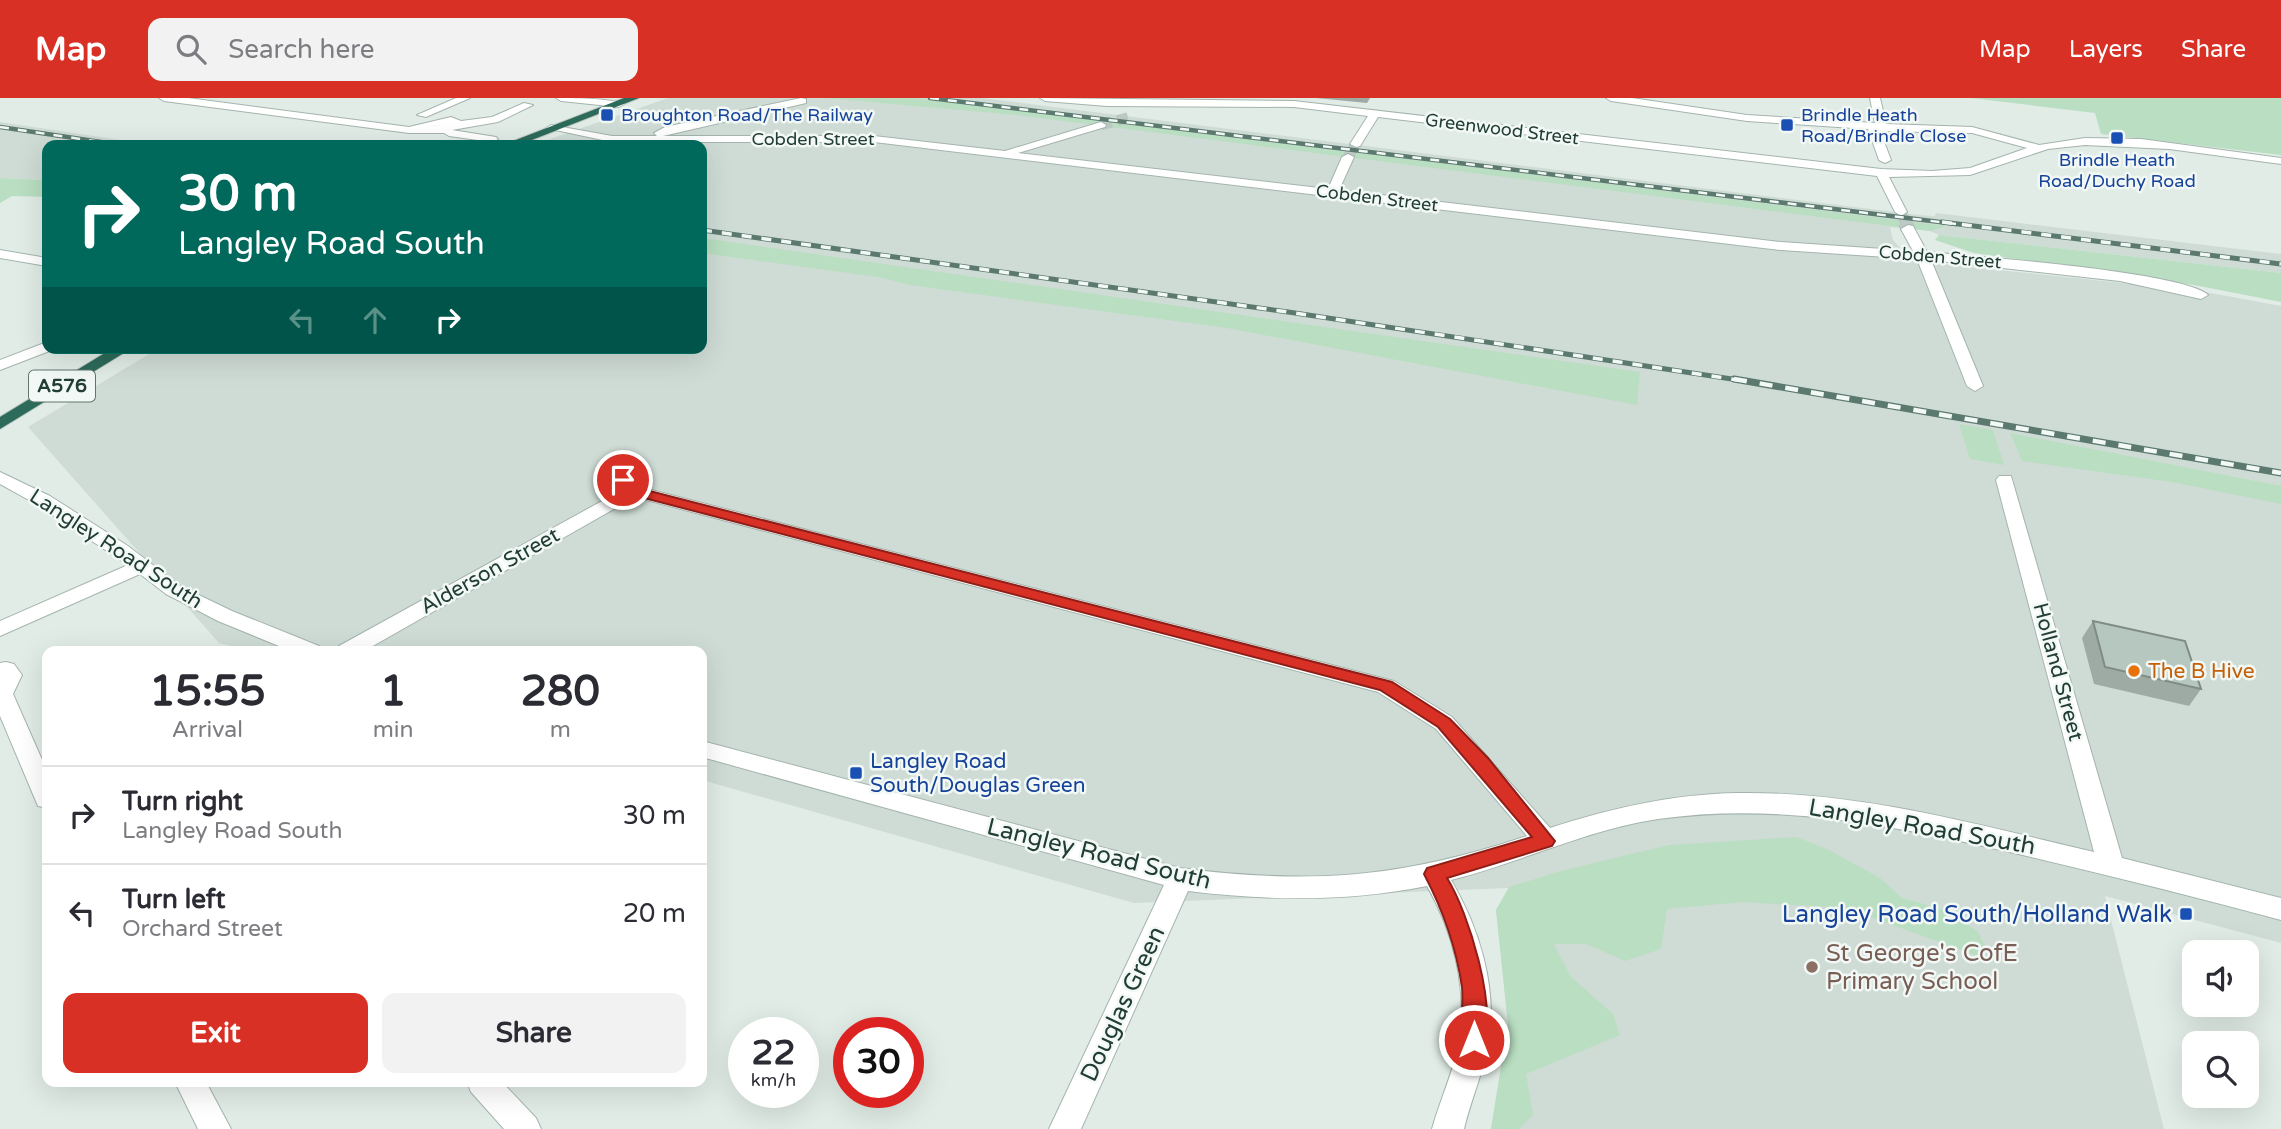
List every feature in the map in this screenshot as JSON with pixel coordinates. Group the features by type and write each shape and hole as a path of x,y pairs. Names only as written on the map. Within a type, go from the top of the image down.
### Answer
{"highway":[{"path":"521,140 634,98"},
{"name":"A576","path":"0,424 114,354"}],"street":[{"path":"164,98 492,139"},
{"path":"245,109 274,98"},
{"path":"422,116 465,98"},
{"path":"561,98 619,104"},
{"name":"Greenwood Street","path":"1045,98 1130,104 1213,100 1294,104 1886,162 1958,173 1998,164 2035,147"},
{"path":"1611,98 1677,103 1786,121 1972,130 2035,147 2088,141 2281,161"},
{"path":"1875,98 1878,127 1901,212"},
{"path":"660,140 668,129 803,101"},
{"path":"428,131 423,126 436,121 451,120 460,124 494,120 528,105"},
{"path":"1356,144 1375,113"},
{"path":"1002,154 1101,125"},
{"name":"Cobden Street","path":"551,128 627,140"},
{"name":"Cobden Street","path":"707,141 874,139 1781,246 1922,254 2135,278 2201,295"},
{"path":"1332,193 1348,157"},
{"path":"1908,229 1922,254 1975,386"},
{"path":"0,254 42,261"},
{"path":"0,365 42,349"},
{"path":"613,469 634,491 1386,686 1444,723 1546,841"},
{"name":"Langley Road South","path":"0,477 110,543 173,590 258,631 297,646"},
{"name":"Holland Street","path":"2005,480 2111,864"},
{"path":"0,491 24,490"},
{"name":"Alderson Street","path":"356,646 634,491"},
{"path":"0,629 142,566"},
{"path":"6,668 11,675 2,694 42,787"},
{"name":"Langley Road South","path":"707,750 1180,879 1277,889 1326,889 1379,884 1434,874 1617,818 1659,810 1750,803 1800,805 1905,819 2111,864 2281,909"},
{"path":"1434,874 1447,894 1460,926 1469,959 1474,999 1474,1040 1448,1129"},
{"name":"Douglas Green","path":"1065,1129 1180,879"},
{"path":"193,1087 215,1129"},
{"path":"487,1087 525,1129"}],"shaded area":[{"path":"668,98 982,98 1919,215 1935,216 1936,213 2281,254 2281,273 1939,235 1930,231 1890,227 1893,240 1912,261 2200,291 2281,306 2281,943 2105,896 2164,1129 1491,1129 1508,1024 1496,910 1509,888 1134,903 707,781 707,646 230,646 219,643 28,427 149,354 707,354 707,140 547,140"},
{"path":"0,122 121,140 42,140 42,180 0,178"}],"green space":[{"path":"825,98 912,98 984,106 1946,226 1930,231 1016,115"},
{"path":"1971,98 2281,98 2281,155 2101,134 2095,113"},
{"path":"0,178 42,180 42,197 12,196 0,203"},
{"path":"1939,235 2281,273 2281,302 2194,285 1974,253 1935,240"},
{"path":"707,239 1640,372 1637,405 1227,328 910,285 878,277 707,254"},
{"path":"1959,424 1993,430 2004,465 1970,459"},
{"path":"2010,433 2281,486 2281,504 2172,482 2022,461"},
{"path":"1796,837 1829,850 1880,878 1902,898 1948,911 1978,932 1985,946 1983,958 1846,908 1743,902 1667,909 1661,949 1625,961 1586,944 1554,944 1571,977 1613,1014 1620,1035 1526,1074 1533,1115 1519,1129 1491,1129 1508,1024 1496,910 1509,887 1561,871 1669,845"}],"building":[{"path":"2093,621 2185,641 2201,689 2105,667"}],"tunnel":[{"path":"1101,125 1131,117"},
{"path":"1348,157 1356,144"},
{"path":"1901,212 1906,224"},
{"path":"1905,222 1908,229"}],"railway":[{"path":"930,98 1956,224"},
{"path":"0,127 87,140"},
{"path":"1942,222 2281,264"},
{"path":"707,231 1295,313 1745,381"},
{"path":"1734,379 2281,473"}],"place":[{"name":"Broughton Road/The Railway","path":"607,115"},
{"name":"Brindle Heath Road/Brindle Close","path":"1787,125"},
{"name":"Brindle Heath Road/Duchy Road","path":"2117,138"},
{"name":"The B Hive","path":"2134,671"},
{"name":"Langley Road South/Douglas Green","path":"856,773"},
{"name":"Langley Road South/Holland Walk","path":"2186,914"},
{"name":"St George's CofE Primary School","path":"1812,967"}],"route":[{"path":"623,480 634,491 1386,686 1444,723 1546,841 1434,874 1447,894 1469,959 1474,999 1474,1040"}]}
